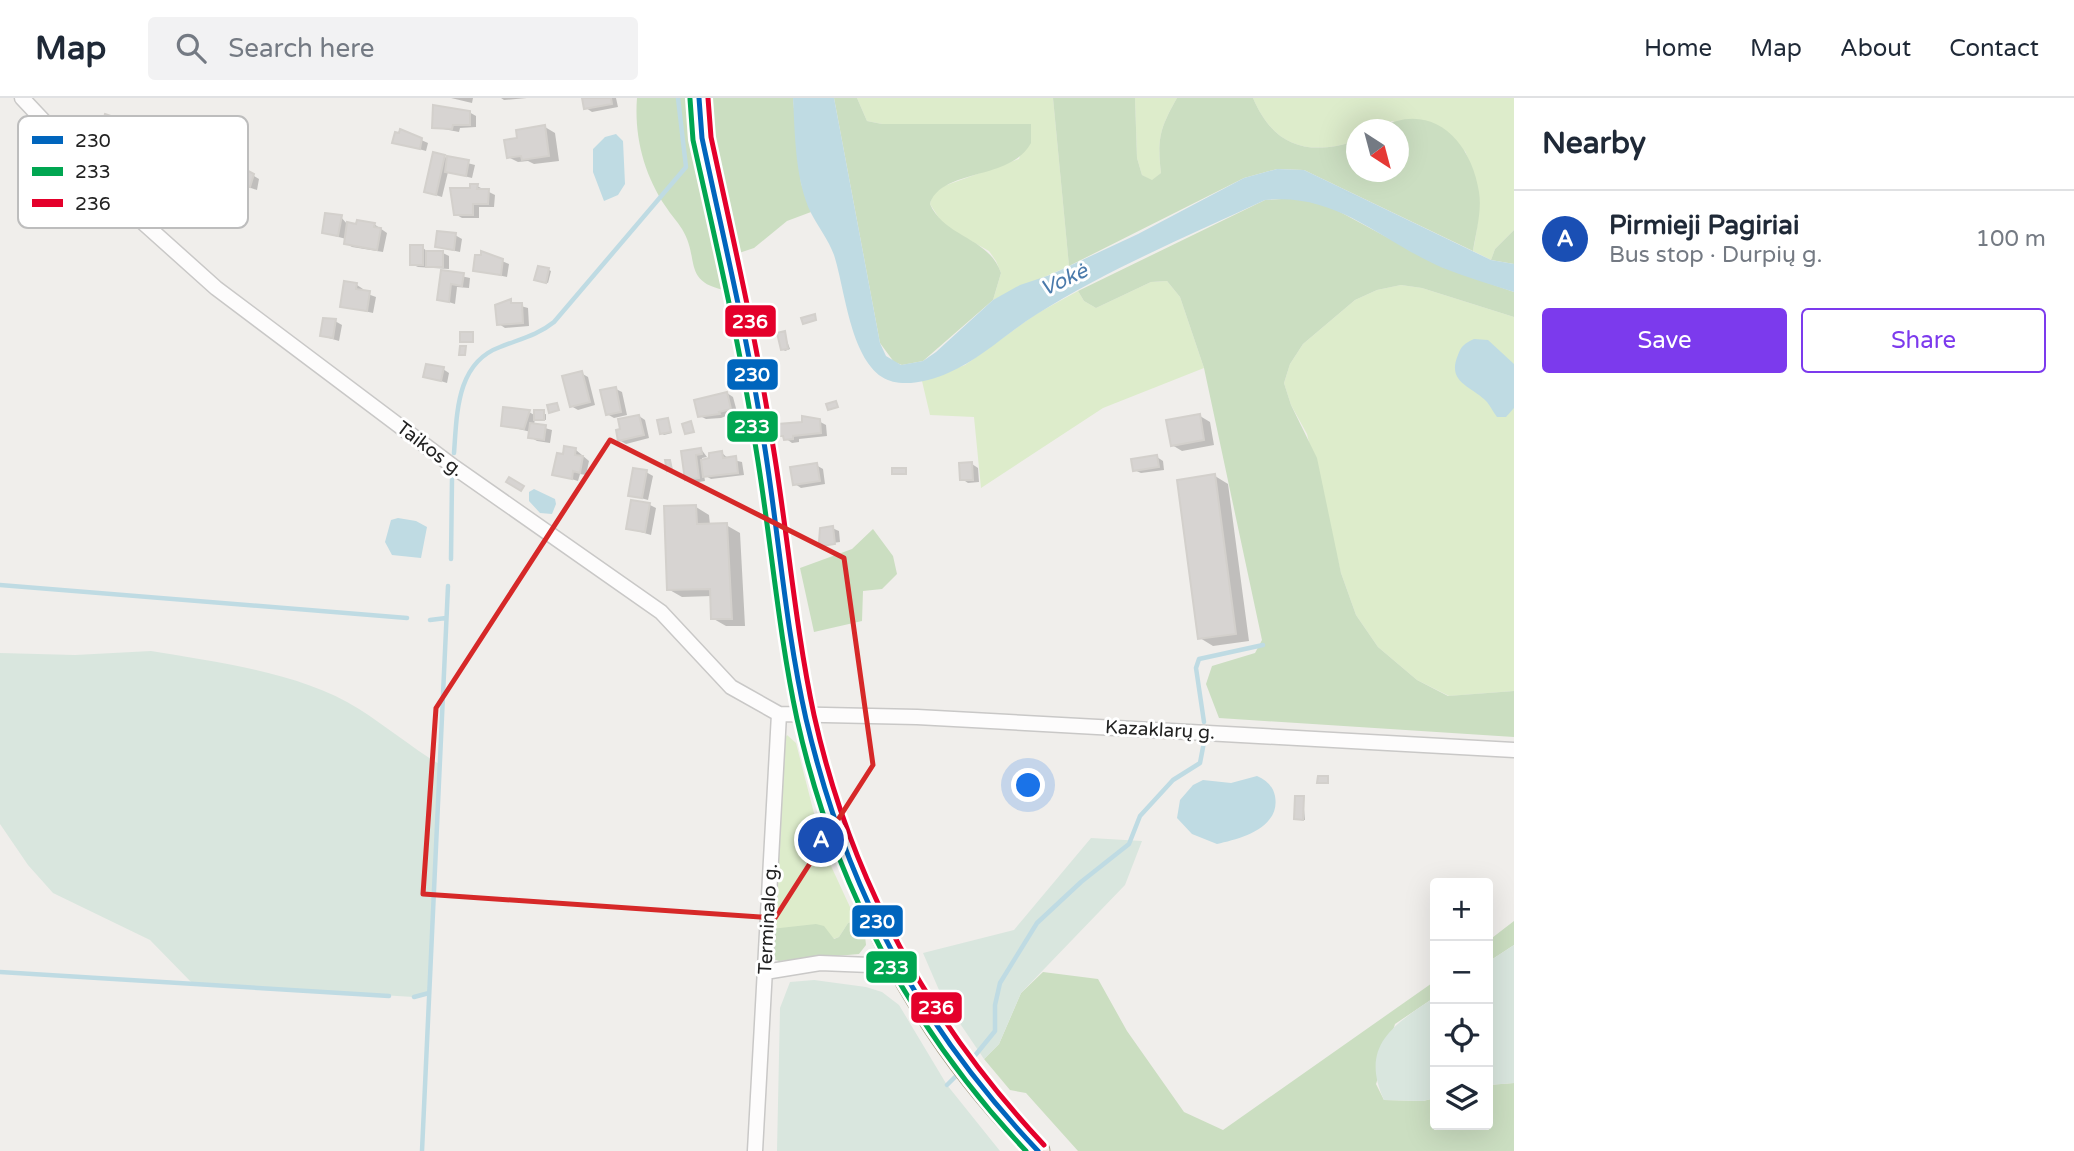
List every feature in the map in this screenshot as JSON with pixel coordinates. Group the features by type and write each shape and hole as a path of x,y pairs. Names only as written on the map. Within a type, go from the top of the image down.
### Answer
{"main road":[{"path":"699,98 702,138 758,404 806,717 838,833 893,956 951,1049 997,1108 1038,1151"}],"street":[{"name":"Taikos g.","path":"22,98 39,116"},
{"name":"Taikos g.","path":"149,228 216,288 454,467 661,612 731,687 779,714"},
{"path":"779,714 806,717"},
{"name":"Terminalo g.","path":"755,1151 779,714"},
{"name":"Kazaklarų g.","path":"806,717 917,717 1514,750"},
{"path":"765,972 820,964 870,965 893,956"}],"highlighted area":[{"path":"610,440 844,558 873,765 775,918 423,894 436,708"}],"green space":[{"path":"637,98 691,98 724,290 702,281 697,274 682,229 652,182 639,141"},
{"path":"710,98 793,98 801,183 811,212 787,221 754,248 736,254 717,161"},
{"path":"834,98 857,98 867,121 882,124 1031,124 1031,143 1021,155 1008,164 948,185 937,193 930,204 946,224 987,252 1001,273 993,300 923,361 902,365 894,362 880,343"},
{"path":"857,98 1053,98 1069,266 993,300 1001,273 996,261 989,251 944,226 930,204 933,194 944,186 1019,159 1031,124 882,124 867,121"},
{"path":"1053,98 1135,98 1137,158 1142,175 1152,180 1161,173 1161,134 1177,98 1253,98 1271,128 1294,144 1323,148 1346,143 1346,182 1409,182 1409,120 1431,122 1445,129 1457,141 1467,156 1479,192 1480,207 1473,251 1304,170 1277,169 1244,178 1069,266"},
{"path":"1135,98 1177,98 1161,134 1161,173 1152,181 1142,175 1137,158"},
{"path":"1253,98 1514,98 1514,230 1495,249 1491,260 1473,251 1478,200 1465,151 1409,128 1409,119 1346,119 1346,143 1323,148 1294,144 1271,128"},
{"path":"1296,198 1329,206 1442,267 1514,292 1514,317 1422,288 1401,285 1377,290 1355,300 1303,344 1290,364 1284,383 1291,405 1317,458 1341,573 1356,615 1378,647 1417,680 1448,696 1514,691 1514,737 1219,718 1206,684 1212,666 1255,653 1262,640 1204,368 1180,297 1167,281 1151,282 1096,308 1084,301 1078,291 1265,200"},
{"path":"1514,230 1514,264 1491,260 1495,249"},
{"path":"1167,281 1180,297 1204,368 1103,408 981,488 974,417 930,415 922,381 965,365 1036,314 1078,291 1084,301 1096,308 1151,282"},
{"path":"1401,285 1422,288 1514,317 1514,691 1449,696 1417,680 1378,647 1356,615 1341,573 1307,434 1291,405 1284,383 1290,364 1303,344 1355,300 1377,290"},
{"path":"873,529 893,556 897,574 882,589 863,591 862,621 814,632 800,568 852,549"},
{"path":"787,735 796,743 815,817 813,827 856,920 848,923 839,937 833,939 828,933 771,929 784,740"},
{"path":"856,920 865,936 866,945 859,954 779,961 773,959 770,953 771,929 816,924 824,926 834,939 839,937 848,923"},
{"path":"1514,921 1514,945 1493,959 1493,937"},
{"path":"1043,972 1098,979 1127,1031 1184,1112 1223,1130 1430,985 1430,1000 1395,1024 1376,1084 1384,1100 1430,1099 1430,1130 1493,1130 1493,1085 1514,1083 1514,1151 1078,1151 1026,1093 1010,1090 984,1059 999,1044 1021,993"}],"shaded area":[{"path":"151,651 258,671 312,686 359,709 439,764 429,993 414,997 193,984 150,940 53,893 28,865 0,824 0,653 75,655"},
{"path":"1091,838 1142,841 1125,885 1021,993 999,1044 984,1059 942,997 923,953 1014,930"},
{"path":"1514,945 1514,1083 1493,1085 1493,959"},
{"path":"814,980 866,987 882,992 899,1005 947,1085 1000,1151 777,1151 780,1008 790,982"},
{"path":"1430,1000 1430,1099 1384,1100 1377,1081 1378,1051 1394,1027"}],"water":[{"name":"Vokė","path":"793,98 834,98 880,343 886,356 901,365 923,361 993,300 1020,285 1050,275 1138,234 1244,178 1277,169 1304,170 1491,260 1514,264 1514,292 1443,268 1337,211 1314,203 1265,200 1149,254 1064,298 960,367 924,381 889,381 871,367 863,354 850,321 834,255 806,200 797,157"},
{"path":"616,134 623,141 625,184 618,195 604,201 593,172 593,149 605,137"},
{"path":"1474,339 1488,340 1514,364 1514,408 1506,417 1497,417 1487,402 1462,383 1455,372 1460,349"},
{"path":"534,489 555,499 552,514 540,513 529,501 529,492"},
{"path":"398,518 416,521 427,527 421,558 392,555 385,542 391,520"},
{"path":"1257,776 1273,789 1275,807 1272,816 1257,830 1217,844 1192,834 1177,818 1180,800 1193,785 1203,780 1231,783"}],"building":[{"path":"582,98 611,98 612,104 584,109"},
{"path":"433,105 470,111 470,125 453,125 452,129 432,128"},
{"path":"545,125 549,156 522,160 521,156 507,158 504,140 517,138 516,130"},
{"path":"400,129 422,138 420,149 392,143 395,132 399,133"},
{"path":"433,152 445,155 436,195 424,192"},
{"path":"447,156 469,160 466,176 445,172"},
{"path":"248,171 254,174 248,186"},
{"path":"470,184 478,184 477,189 489,189 488,204 473,204 473,215 454,215 450,188 470,188"},
{"path":"325,213 342,215 338,236 322,233"},
{"path":"357,220 375,223 374,227 381,228 377,250 344,244 347,222 356,224"},
{"path":"437,231 456,233 454,250 435,247"},
{"path":"410,245 423,245 423,265 410,265"},
{"path":"426,251 443,251 443,267 426,267"},
{"path":"481,251 503,259 501,275 473,271 475,255 481,255"},
{"path":"538,266 549,268 546,283 534,280"},
{"path":"441,270 464,273 462,286 451,284 449,302 437,300"},
{"path":"344,281 357,283 356,289 370,291 367,311 340,307"},
{"path":"511,299 511,303 522,303 523,323 497,325 495,305"},
{"path":"815,314 816,320 803,324 801,318"},
{"path":"323,318 336,319 333,338 320,336"},
{"path":"785,331 788,349 781,350 777,333"},
{"path":"460,332 473,332 473,342 460,342"},
{"path":"460,346 466,346 465,355 459,355"},
{"path":"426,364 444,367 441,381 423,377"},
{"path":"582,371 590,402 570,407 562,376"},
{"path":"616,387 621,412 606,415 600,390"},
{"path":"727,392 731,409 719,412 720,414 698,417 694,400"},
{"path":"836,401 838,407 828,410 826,404"},
{"path":"557,403 559,410 549,413 547,405"},
{"path":"503,407 530,410 524,429 501,426"},
{"path":"534,410 544,410 544,420 534,420"},
{"path":"1200,414 1204,440 1171,446 1166,420"},
{"path":"639,415 644,435 618,441 618,419"},
{"path":"802,416 820,419 821,433 793,436 793,439 784,440 783,436 779,436 778,424 802,422"},
{"path":"668,418 671,432 660,434 657,420"},
{"path":"691,421 694,432 685,434 682,424"},
{"path":"530,423 546,425 544,440 528,438"},
{"path":"564,446 576,448 575,455 583,456 580,473 573,471 572,479 552,475 557,453 563,454"},
{"path":"701,448 702,454 696,455 699,478 685,480 681,451"},
{"path":"722,451 723,458 736,456 738,473 703,477 701,460 709,458 709,453"},
{"path":"1157,455 1159,467 1133,471 1131,459"},
{"path":"665,460 670,460 672,470 667,471"},
{"path":"972,462 973,480 960,480 959,463"},
{"path":"817,463 820,481 793,485 790,467"},
{"path":"633,468 647,470 642,498 628,496"},
{"path":"892,468 906,468 906,474 892,474"},
{"path":"1215,474 1236,634 1198,639 1177,480"},
{"path":"509,477 524,486 521,491 506,482"},
{"path":"631,500 650,503 645,532 626,529"},
{"path":"696,505 697,524 727,523 732,619 711,619 710,589 667,590 664,506"},
{"path":"833,526 835,544 822,546 819,542 820,528"},
{"path":"1318,776 1328,776 1328,783 1317,783"},
{"path":"1295,796 1304,796 1303,820 1294,819"}],"waterway":[{"path":"454,453 458,407 467,377 475,365 500,347 535,334 554,322 686,167 678,98"},
{"path":"451,559 452,479"},
{"path":"0,585 407,618"},
{"path":"422,1151 448,586"},
{"path":"430,620 446,618"},
{"path":"1204,722 1196,668 1199,659 1263,645"},
{"path":"973,1058 995,1031 995,1005 1000,983 1037,923 1081,882 1129,844 1140,816 1173,780 1200,763 1204,742"},
{"path":"0,972 389,996"},
{"path":"414,997 429,993"},
{"path":"947,1085 956,1076"}],"transit line":[{"name":"230","path":"699,98 702,138 759,410 799,685 823,781 842,840 865,897 922,1003 995,1103 1038,1151"},
{"name":"236","path":"708,98 711,137 767,407 807,682 830,776 849,835 899,946 964,1049 1002,1098 1044,1145"},
{"name":"233","path":"690,99 693,140 750,410 790,686 812,780 855,896 912,1004 947,1055 1026,1151"}],"place":[{"name":"Pirmieji Pagiriai","path":"821,840"}]}
